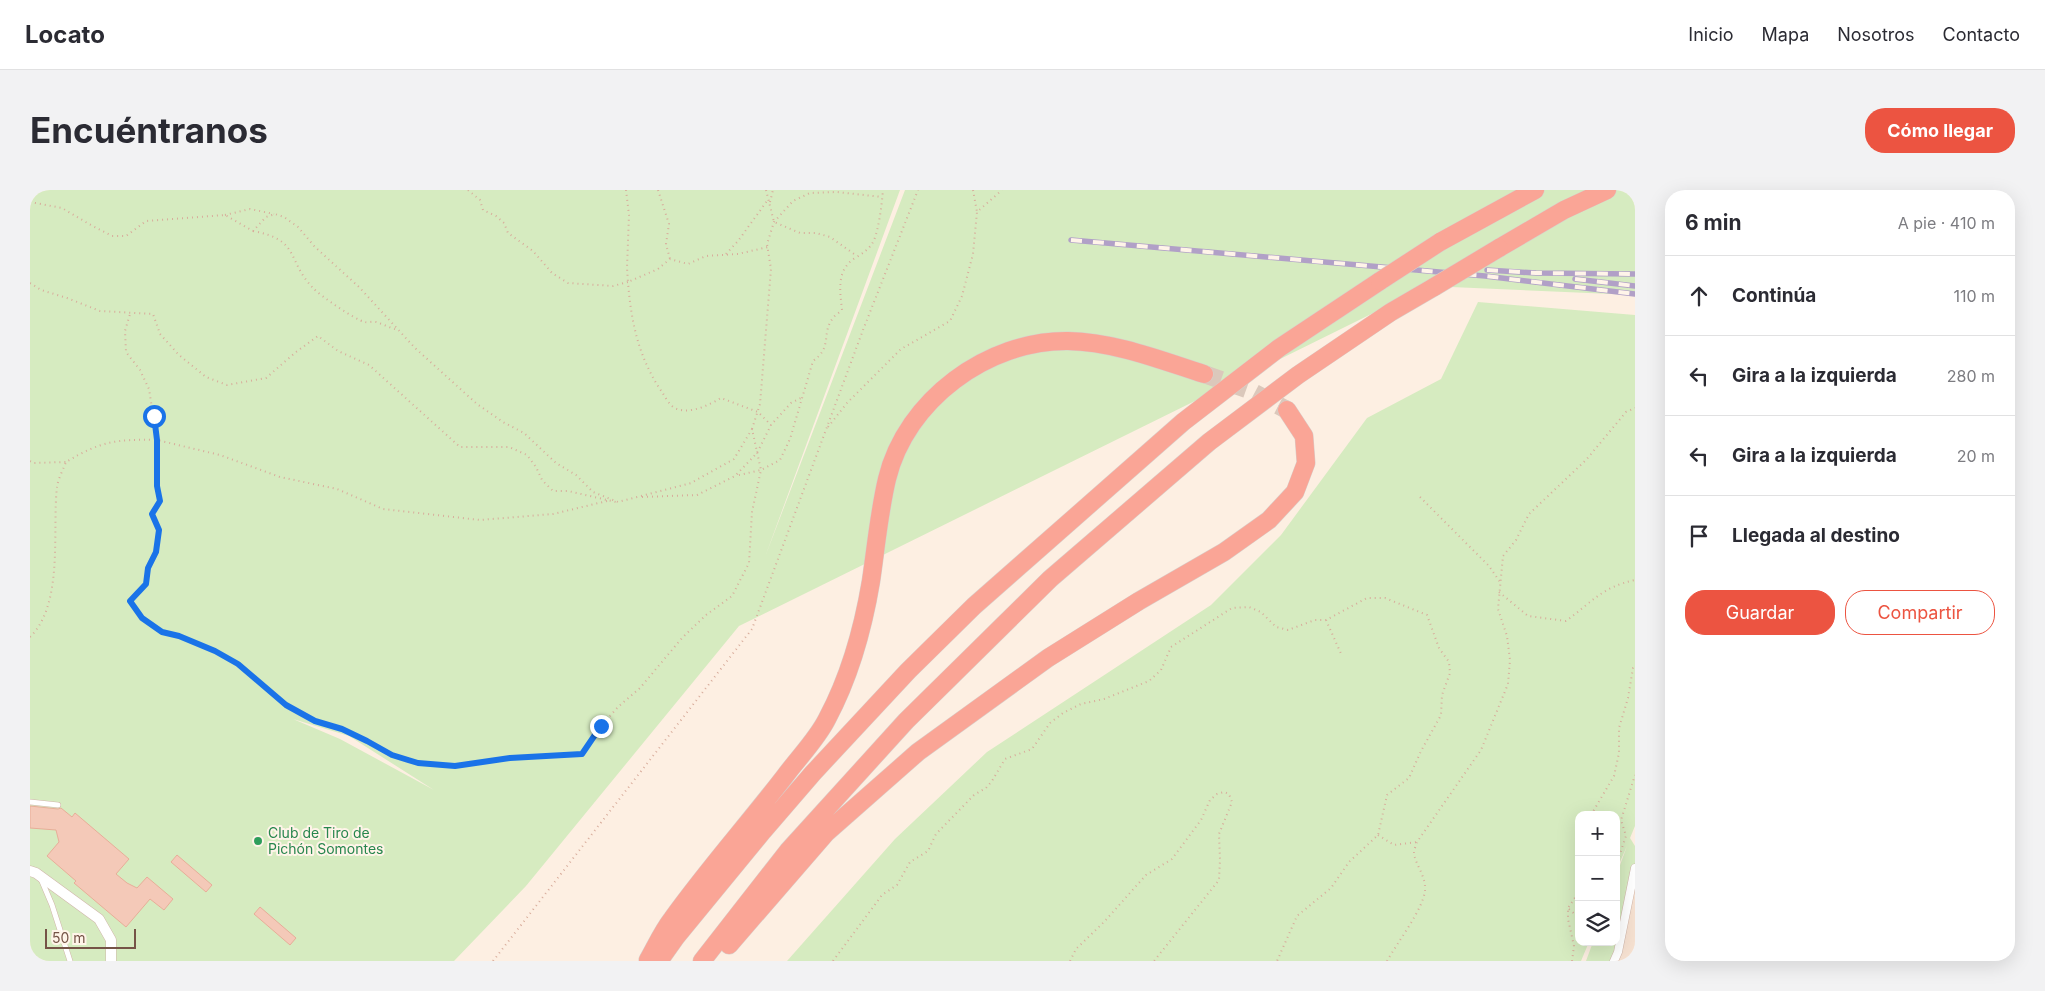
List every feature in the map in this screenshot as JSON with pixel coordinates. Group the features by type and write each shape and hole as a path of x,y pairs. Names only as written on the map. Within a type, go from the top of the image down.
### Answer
{"highway":[{"path":"659,961 676,937 813,773 908,671 974,606 1183,422 1280,348 1440,242 1534,190"},
{"path":"702,961 788,851 906,721 1050,579 1209,442 1298,375 1391,312 1564,210 1607,190"},
{"path":"647,961 670,921 827,721 854,658 870,582 881,507 888,476 901,443 920,414 943,388 978,364 1023,346 1067,341 1113,346 1204,374"},
{"path":"716,961 826,833 918,752 1048,658 1139,601 1224,552 1269,520 1296,492 1306,462 1304,436 1287,410"}],"street":[{"path":"1614,961 1618,952 1635,868"},
{"path":"30,871 40,876 99,919 111,940 111,961"}],"lane":[{"path":"30,802 58,805"},
{"path":"40,876 52,905 70,961"}],"path":[{"path":"468,190 480,200 483,210 496,216 504,223 508,233 533,251 552,273 568,283 613,286 628,282 658,269 670,259"},
{"path":"626,190 629,215 626,268 630,311 635,335 655,383 670,405 677,409 690,410 705,406 721,398 758,412 770,425"},
{"path":"658,190 669,224 666,244 670,259"},
{"path":"766,190 774,222"},
{"path":"769,204 773,190"},
{"path":"637,497 697,496 735,476 761,470 780,460 790,438 813,361 820,356 826,346 827,331 832,319 842,310 839,283 843,270 853,259 865,252 874,239 883,190"},
{"path":"493,961 752,629 863,330 918,190"},
{"path":"826,430 847,403 901,349 950,321 962,296 973,254 977,212 974,190"},
{"path":"977,212 1003,190"},
{"path":"30,283 41,290 100,311 153,314 160,334 179,355 206,377 227,385 266,378 318,336 338,351 369,365 460,447 509,447 527,455 536,467 542,480 553,491 568,491 618,502 691,483 734,458 752,430 758,412 771,269 768,247 774,222 793,201 810,193 837,192 882,197"},
{"path":"726,254 768,200"},
{"path":"30,202 62,208 112,236 126,236 146,221 225,215 250,209 284,217 298,227 315,247 359,287 415,348 477,404 503,422 524,433 556,463 576,475 593,492 618,502"},
{"path":"253,231 266,217 274,214"},
{"path":"225,215 253,231 281,240 290,248 298,269 314,290 348,314 364,322 375,322 398,330"},
{"path":"774,222 800,233 816,233 830,237 858,256"},
{"path":"670,259 688,264 706,256 738,254 768,247"},
{"path":"130,313 125,331 126,352 140,370 149,389 157,440 157,486 160,501 152,514 159,530 156,552 148,568 146,584 130,601 142,618 162,632 193,641 238,664 286,705 315,721 342,729 392,755 418,763 455,766 510,758 582,754 601,726 640,688 682,638 706,615 732,596 749,563 752,512 761,470 752,430"},
{"path":"735,476 757,453 770,425 791,403 802,397"},
{"path":"1387,961 1414,918 1425,891 1423,874 1414,854 1417,842 1481,750 1508,684 1510,660 1507,636 1498,609 1503,556 1516,540 1528,514 1586,460 1626,412 1635,408"},
{"path":"30,462 66,462 99,444 128,439 157,440 220,455 280,477 337,489 383,509 480,520 553,514 607,501"},
{"path":"30,637 37,630 50,598 55,549 57,485 66,462"},
{"path":"1420,497 1483,560 1500,582"},
{"path":"1499,592 1528,616 1566,621 1599,593 1617,584 1635,580"},
{"path":"833,961 882,895 897,885 910,862 928,850 936,834 974,795 986,788 1005,759 1032,749 1050,723 1063,713 1081,704 1104,699 1150,681 1161,670 1171,647 1232,608 1249,607 1262,612 1276,627 1288,630 1315,620 1326,620 1367,598 1385,598 1427,615 1439,648 1449,662 1450,673 1442,695 1441,714 1409,778 1388,796 1378,835 1349,862 1331,888 1297,916 1277,961"},
{"path":"1326,620 1342,656"},
{"path":"1593,811 1614,776 1619,753 1619,728 1635,665"},
{"path":"1619,856 1626,836 1621,820 1635,775"},
{"path":"1070,961 1076,949 1146,874 1172,859 1201,820 1210,800 1217,794 1224,792 1229,794 1232,802 1219,834 1219,880 1154,961"},
{"path":"1378,835 1394,845 1417,842"},
{"path":"1572,961 1574,946 1568,919 1568,908 1575,898"},
{"path":"1568,908 1575,914"}],"shaded area":[{"path":"1635,852 1635,961 1589,961 1610,946 1620,946 1620,923"}],"green space":[{"path":"30,190 900,190 765,557 905,190 1635,190 1635,295 1428,286 739,626 526,886 454,961 30,961","holes":["293,719 349,736 434,790 340,739"]},
{"path":"1478,302 1635,315 1635,826 1630,838 1635,846 1635,868 1620,934 1620,865 1627,846 1620,862 1620,811 1575,811 1575,946 1587,946 1581,961 787,961 895,839 987,752 1211,605 1281,535 1367,418 1441,379"},
{"path":"1592,946 1617,946 1614,961 1586,961"}],"building":[{"path":"30,806 61,808 72,817 75,813 129,859 116,874 137,888 147,877 173,899 164,910 150,899 126,927 74,883 76,881 47,856 59,842 56,830 30,828"},
{"path":"177,855 212,885 206,892 171,862"},
{"path":"260,907 296,938 290,945 254,914"}],"tunnel":[{"path":"1204,374 1249,390 1287,410"}],"railway":[{"path":"1071,240 1485,276 1635,294"},
{"path":"1487,270 1536,273 1635,274"},
{"path":"1575,279 1635,286"}],"place":[{"name":"Club de Tiro de Pichón Somontes","path":"258,841"}],"route":[{"path":"154,416 157,440 157,486 160,501 152,514 159,530 156,552 148,568 146,584 130,601 142,618 162,632 193,641 238,664 286,705 315,721 342,729 392,755 418,763 455,766 510,758 582,754 601,726"}]}
